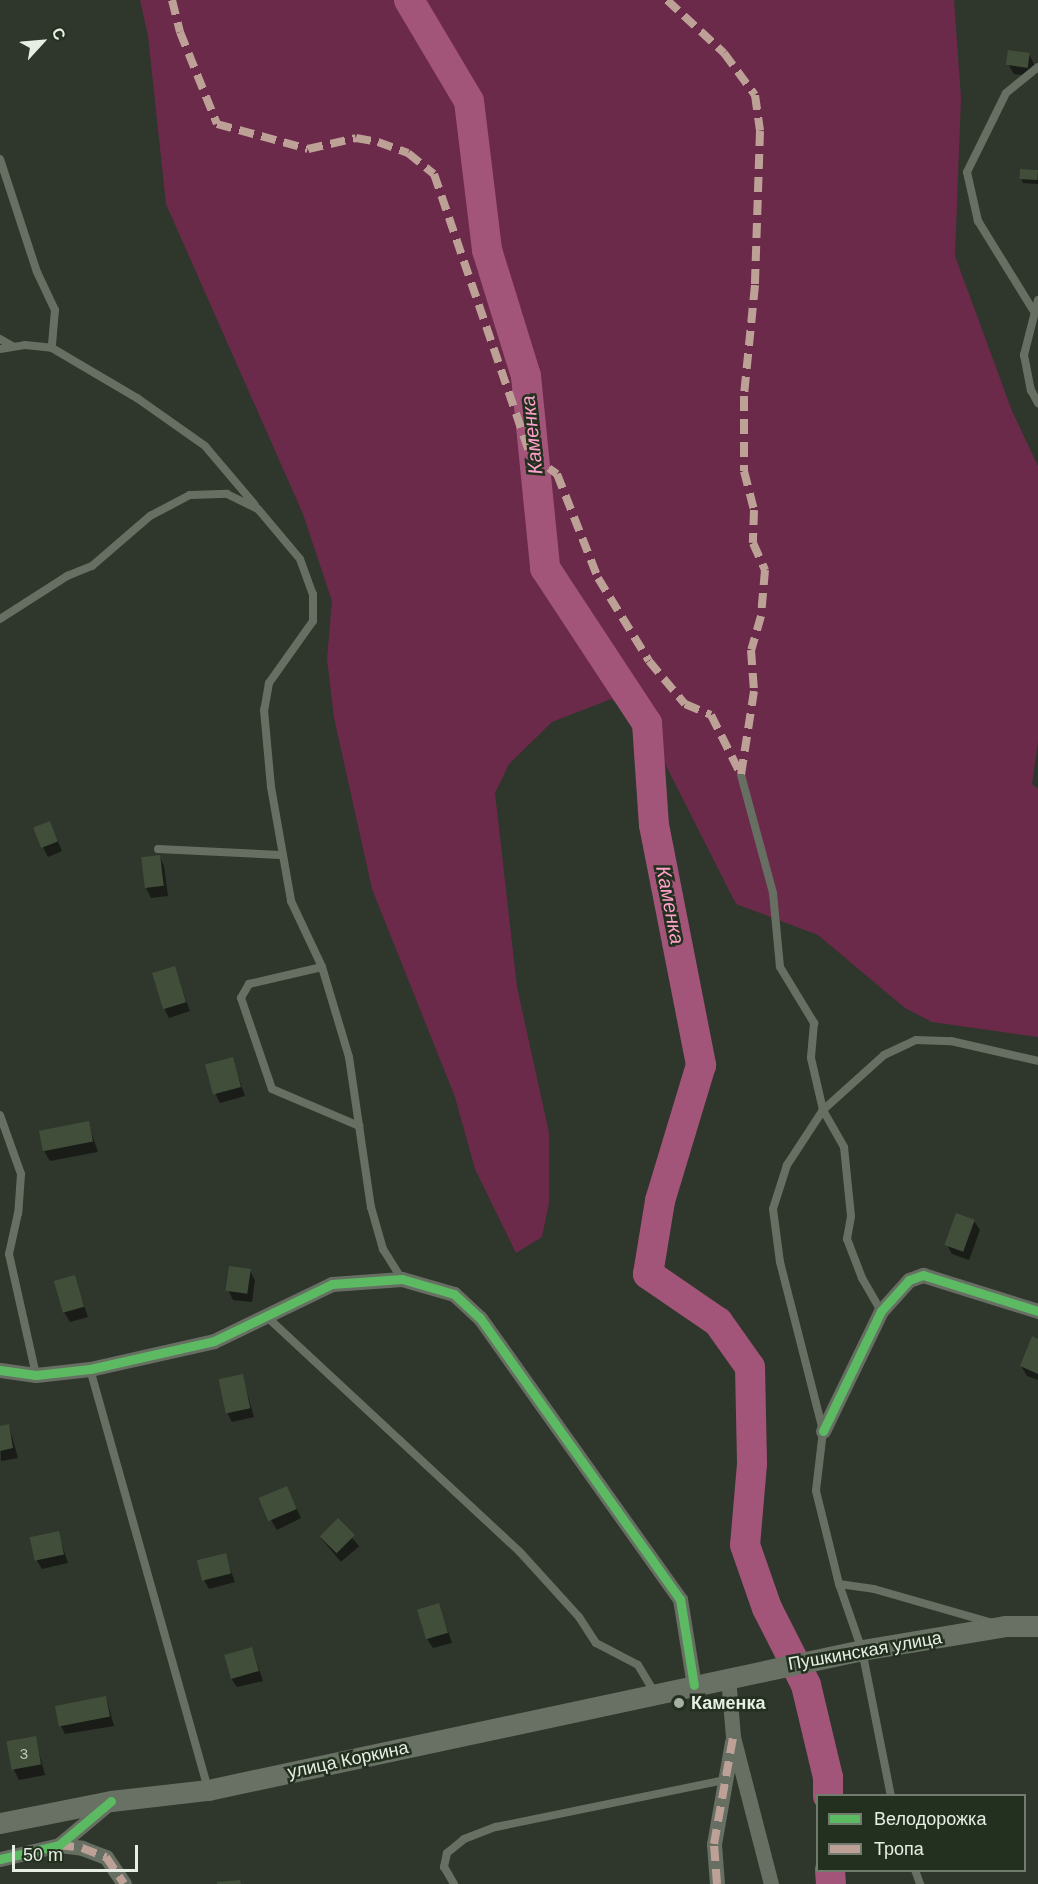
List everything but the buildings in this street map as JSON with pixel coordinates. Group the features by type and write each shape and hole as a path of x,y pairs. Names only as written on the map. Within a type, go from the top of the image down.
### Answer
{"main road":[{"name":"Пушкинская улица","path":"694,1685 862,1650 1005,1626 1038,1626"},
{"name":"улица Коркина","path":"0,1823 111,1801 208,1790 694,1685"}],"street":[{"path":"823,1431 881,1311 894,1292 909,1280 923,1275 1038,1311"},
{"path":"0,1370 36,1375 90,1369 214,1341 332,1284 402,1279 454,1294 480,1318 595,1476 680,1599 694,1685"},
{"path":"728,1677 733,1737 771,1884"},
{"path":"717,1884 714,1844 733,1737"},
{"path":"59,1845 111,1801"},
{"path":"0,1859 59,1845 82,1848 106,1857 124,1884"}],"lane":[{"path":"1033,310 978,221 967,172 1006,93 1038,67"},
{"path":"0,159 37,272 55,309 52,348"},
{"path":"1038,300 1033,310 1024,355 1031,390 1038,403"},
{"path":"0,339 12,346"},
{"path":"0,349 12,346 52,348 137,398 205,446 300,559 313,594 313,621 269,683 264,710 281,855 291,901 322,967 349,1057 371,1208 383,1249 402,1279"},
{"path":"0,619 67,576 92,566 150,516 190,495 227,494 258,509"},
{"path":"741,775 773,893 780,967 814,1023 811,1058 823,1110 844,1147 851,1216 847,1239 862,1278 881,1311"},
{"path":"158,849 281,855"},
{"path":"322,967 249,984 241,998 272,1089 359,1126"},
{"path":"890,1794 883,1773 862,1650 839,1584 816,1491 823,1431 780,1262 773,1209 787,1165 823,1110 884,1055 916,1040 951,1041 1038,1061"},
{"path":"0,1115 21,1174 9,1254 36,1375"},
{"path":"266,1316 519,1551 579,1617 596,1643 638,1665 656,1694"},
{"path":"90,1369 208,1790"},
{"path":"839,1584 874,1589 1005,1626"},
{"path":"454,1884 444,1867 447,1853 464,1839 496,1827 725,1780"}],"shaded area":[{"path":"140,0 954,0 961,98 955,256 1012,411 1038,466 1038,742 1032,784 1038,789 1038,1037 932,1022 905,1008 818,935 736,904 653,740 631,714 611,699 552,722 509,764 495,793 517,987 549,1133 549,1203 542,1237 516,1253 475,1169 455,1097 372,889 334,718 327,659 332,601 303,514 166,204 148,36"}],"waterway":[{"name":"Каменка","path":"409,0 469,101 487,250 526,376 545,568 647,723 654,825 701,1065 660,1201 648,1274 718,1322 750,1367 752,1464 745,1545 767,1608 806,1685 828,1777 828,1794"},
{"name":"Каменка","path":"830,1872 831,1884"}],"marked path":[{"path":"172,0 180,32 217,124 308,149 356,138 378,142 408,153 434,174 530,455 557,474 598,578 649,661 685,704 711,715 741,775"},
{"path":"667,0 724,53 755,95 760,131 755,285 744,396 744,471 754,510 753,543 765,570 761,616 751,650 754,691 741,775"},
{"path":"717,1884 714,1844 733,1737"},
{"path":"59,1845 82,1848 106,1857 124,1884"}],"cycle path":[{"path":"823,1431 881,1311 909,1280 923,1275 1038,1311"},
{"path":"0,1370 36,1375 90,1369 214,1341 332,1284 402,1279 454,1294 480,1318 680,1599 694,1685"},
{"path":"0,1859 59,1845 111,1801"}],"place":[{"name":"Каменка","path":"679,1703"}]}
